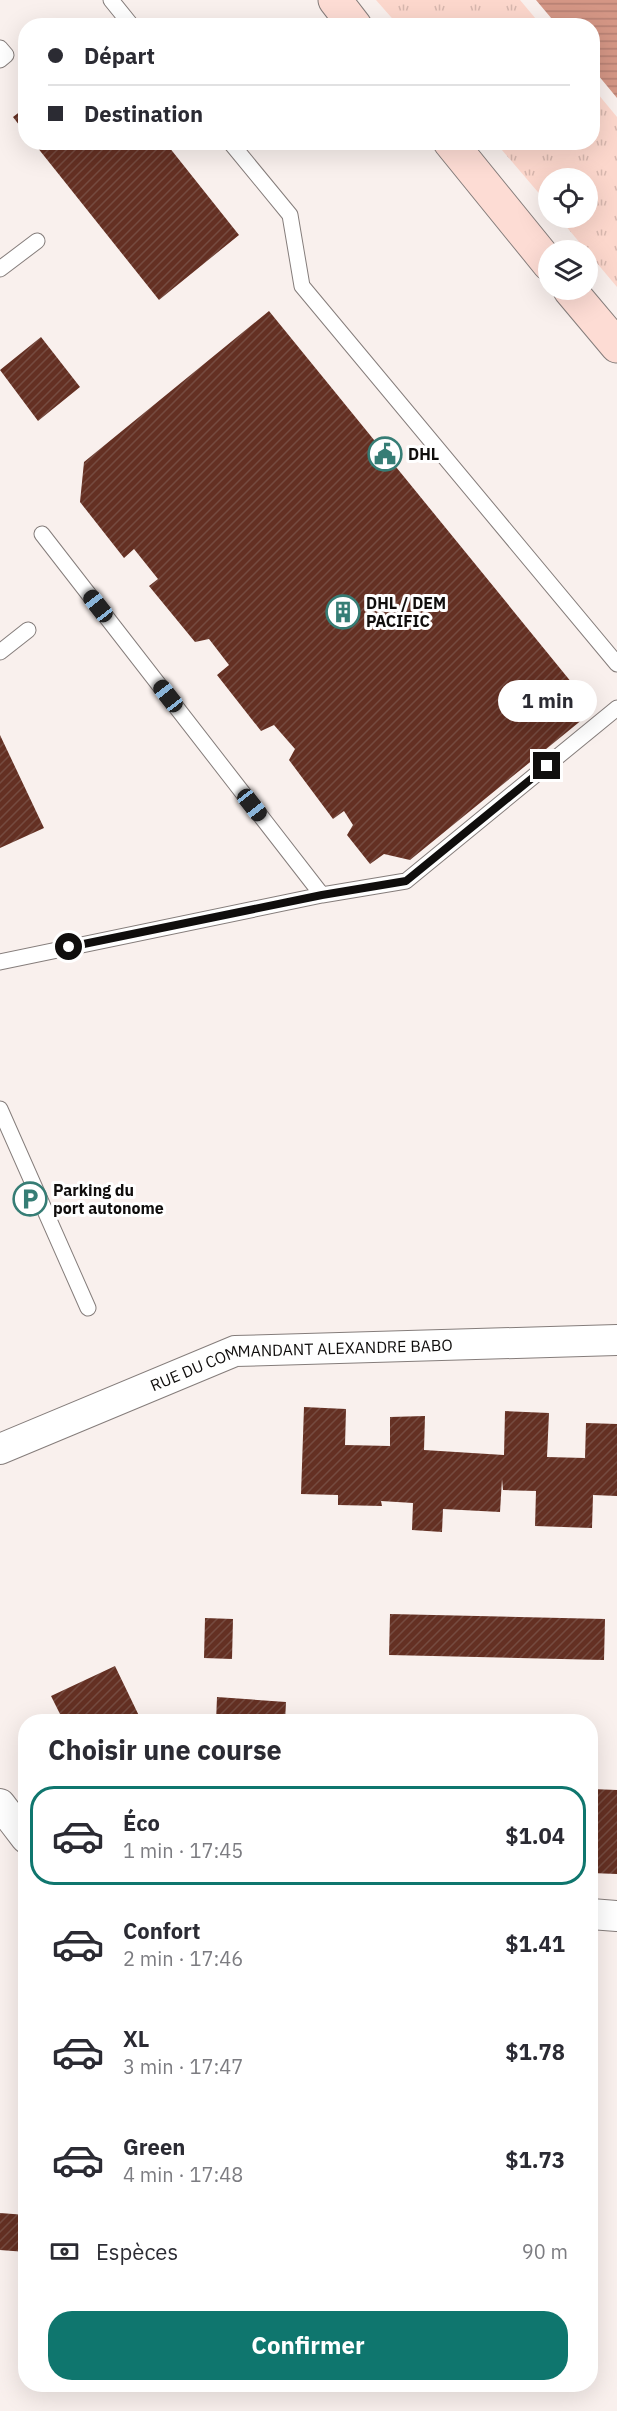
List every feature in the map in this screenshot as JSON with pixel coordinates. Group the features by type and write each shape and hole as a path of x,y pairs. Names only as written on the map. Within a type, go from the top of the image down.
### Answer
{"main road":[{"path":"335,0 349,18"},
{"path":"456,150 538,250"},
{"path":"578,300 617,346"}],"street":[{"name":"RUE DU COMMANDANT ALEXANDRE BABO","path":"0,1449 235,1351 617,1340"},
{"path":"0,1804 18,1828"},
{"path":"598,1915 617,1916"}],"lane":[{"path":"111,0 126,18"},
{"path":"0,48 6,55 0,60"},
{"path":"237,150 290,215 302,286 617,664"},
{"path":"0,269 37,241"},
{"path":"578,300 617,363"},
{"path":"42,534 322,895"},
{"path":"0,652 28,630"},
{"path":"0,962 322,895 406,881 617,708"},
{"path":"0,1109 88,1308"}],"green space":[{"path":"376,0 520,0 535,18 392,18"},
{"path":"600,96 617,117 617,287 598,264 598,240 577,240 567,228 598,228 598,168 538,168 538,192 502,150 600,150"}],"shaded area":[{"path":"536,0 617,0 617,98 600,77 600,18 551,18"}],"building":[{"path":"18,113 18,124 13,117"},
{"path":"39,150 171,150 239,235 159,300"},
{"name":"DHL / DEM PACIFIC","path":"269,311 594,710 410,860 384,854 370,864 347,835 353,825 344,811 333,819 289,760 295,749 274,725 261,731 217,675 229,665 209,639 195,642 149,586 158,579 134,549 124,558 80,502 84,462"},
{"path":"41,337 80,387 38,421 0,370"},
{"path":"0,735 44,828 0,848"},
{"path":"304,1407 346,1409 345,1445 390,1446 390,1417 425,1416 424,1450 504,1455 505,1411 549,1413 547,1457 585,1458 586,1423 617,1424 617,1496 593,1495 592,1528 535,1526 536,1491 503,1490 502,1479 500,1512 443,1509 442,1532 412,1530 413,1503 381,1501 382,1506 338,1505 338,1495 301,1494"},
{"path":"390,1614 605,1619 604,1660 389,1655"},
{"path":"205,1618 233,1619 232,1659 204,1658"},
{"path":"115,1666 138,1714 60,1714 51,1696"},
{"path":"217,1697 286,1702 285,1714 216,1714"},
{"path":"598,1789 617,1790 617,1874 598,1873"},
{"path":"0,2213 18,2214 18,2251 0,2250"}],"place":[{"name":"DHL","path":"385,454"},
{"name":"DHL / DEM PACIFIC","path":"343,612"},
{"name":"Parking du port autonome","path":"30,1199"}],"route":[{"path":"69,947 322,895 406,881 547,766"}]}
